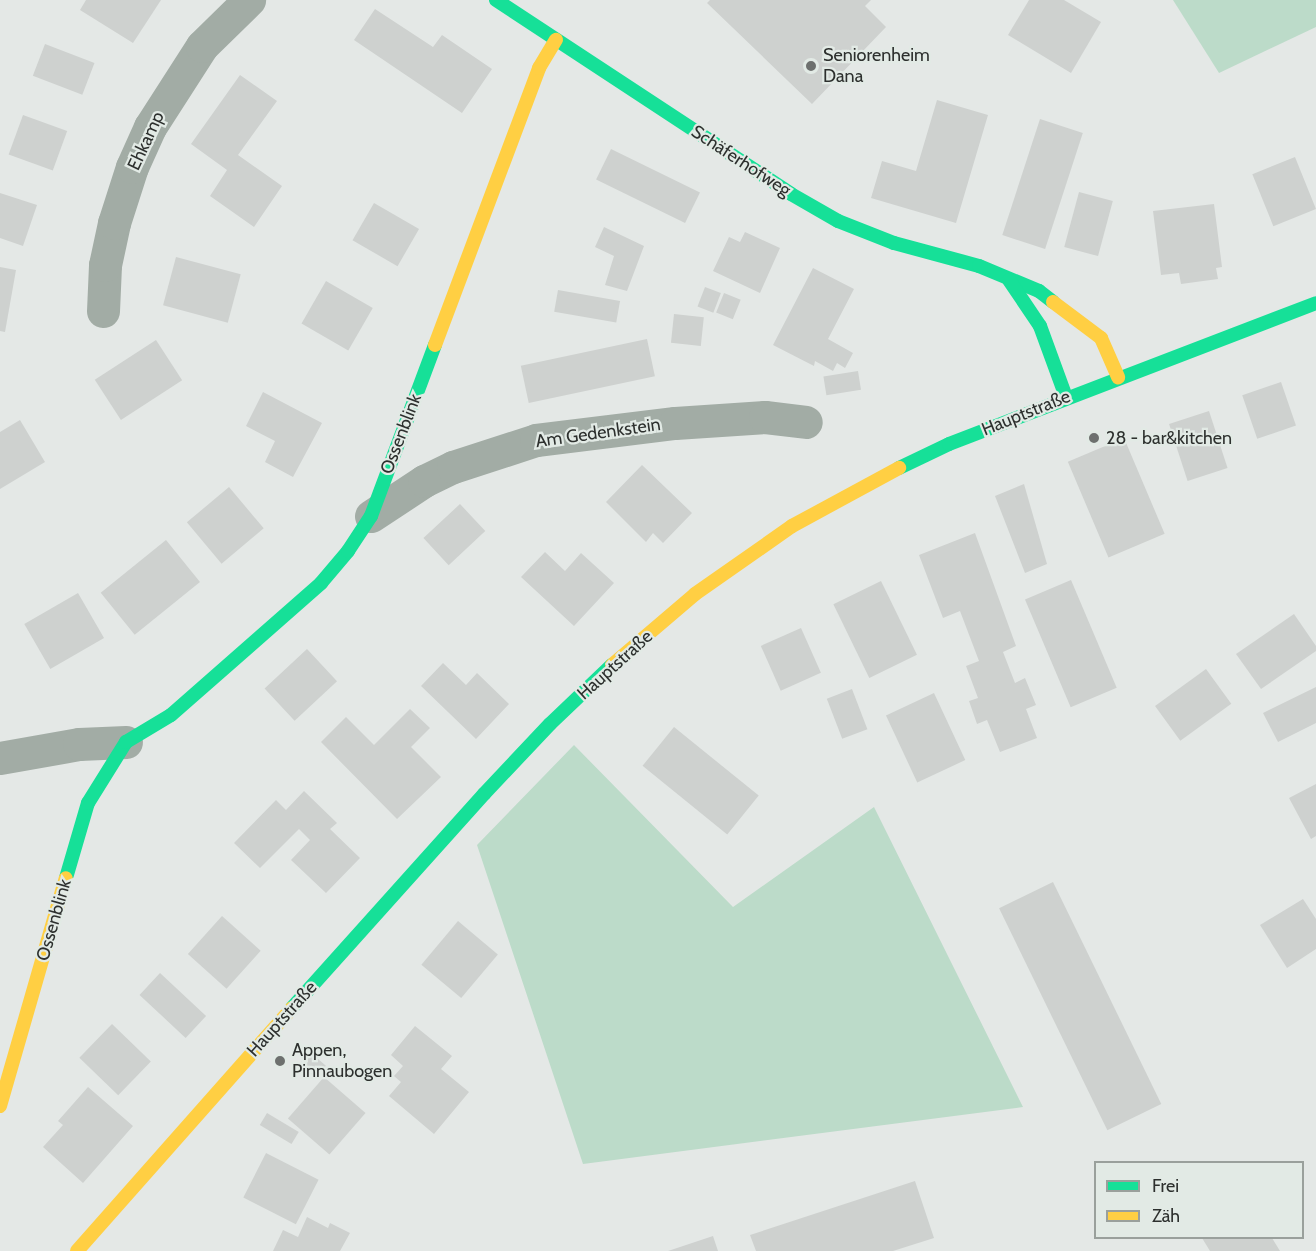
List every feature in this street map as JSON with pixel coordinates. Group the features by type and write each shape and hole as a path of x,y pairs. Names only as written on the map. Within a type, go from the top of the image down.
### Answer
{"street":[{"name":"Ehkamp","path":"103,311 105,265 114,223 132,167 150,128 202,46 249,0"},
{"name":"Schäferhofweg","path":"496,0 790,194 838,221 894,243 979,266 1039,291 1101,338 1118,377"},
{"name":"Ossenblink","path":"0,1106 88,803 126,742 171,715 321,583 348,551 371,516 539,68 556,40"},
{"path":"1008,278 1040,326 1066,397"},
{"name":"Hauptstraße","path":"78,1251 476,803 550,724 618,659 695,594 792,526 880,477 949,444 1118,377 1316,303"},
{"name":"Am Gedenkstein","path":"371,516 424,481 453,467 536,440 675,423 765,417 806,422"},
{"name":"Ossenblink","path":"0,758 79,744 126,742"}],"green space":[{"path":"1173,0 1316,0 1316,27 1219,73"},
{"path":"574,745 733,907 874,807 1023,1107 583,1164 477,845"}],"building":[{"path":"86,0 161,0 133,43 80,10"},
{"name":"Seniorenheim Dana","path":"710,0 871,0 865,6 886,27 812,104 707,3"},
{"path":"1029,0 1064,0 1101,22 1071,73 1008,35"},
{"path":"375,9 433,47 442,35 492,69 462,113 354,40"},
{"path":"45,44 94,63 82,95 33,76"},
{"path":"240,75 277,101 238,155 282,186 254,227 210,196 227,170 191,144"},
{"path":"937,100 988,115 956,223 871,198 882,161 916,171"},
{"path":"23,115 67,131 53,171 9,154"},
{"path":"1040,119 1083,133 1045,249 1002,235"},
{"path":"611,149 700,192 685,223 596,180"},
{"path":"1295,157 1316,209 1273,226 1252,174"},
{"path":"1079,192 1113,201 1098,256 1064,247"},
{"path":"0,193 37,205 23,246 0,238"},
{"path":"374,203 419,229 398,266 352,240"},
{"path":"1214,204 1222,267 1216,268 1218,279 1181,284 1179,273 1161,275 1153,211"},
{"path":"604,227 644,246 627,291 605,285 614,256 595,247"},
{"path":"745,232 780,248 760,293 713,271 729,237 740,242"},
{"path":"176,257 241,274 228,323 163,305"},
{"path":"0,267 16,270 5,332 0,331"},
{"path":"813,268 854,289 828,339 853,353 845,368 837,363 833,371 815,361 814,366 773,345"},
{"path":"326,281 373,308 348,350 302,323"},
{"path":"705,287 721,293 713,313 697,307"},
{"path":"558,290 620,301 616,323 554,312"},
{"path":"724,293 741,300 733,319 716,312"},
{"path":"674,314 704,317 701,346 671,343"},
{"path":"647,339 655,376 529,403 521,366"},
{"path":"156,340 182,380 121,420 95,380"},
{"path":"858,371 861,390 826,395 823,376"},
{"path":"1281,382 1296,425 1257,439 1242,395"},
{"path":"263,392 322,423 293,477 265,462 275,441 246,426"},
{"path":"1209,411 1228,468 1188,481 1169,424"},
{"path":"20,420 45,462 0,489 0,432"},
{"path":"1124,438 1165,534 1108,558 1068,462"},
{"path":"642,465 692,513 663,543 653,533 646,542 606,502"},
{"path":"1024,484 1047,564 1025,573 995,496"},
{"path":"229,487 264,528 222,564 187,522"},
{"path":"460,504 485,531 449,565 423,538"},
{"path":"975,533 1016,646 1003,652 1015,683 1025,678 1036,705 1026,709 1037,738 1000,752 987,720 977,724 969,701 978,698 966,666 979,661 960,611 943,618 919,555"},
{"path":"166,540 200,582 135,635 101,593"},
{"path":"545,552 565,571 581,553 614,583 574,626 521,577"},
{"path":"1071,580 1117,688 1071,707 1025,600"},
{"path":"881,581 917,655 869,678 833,604"},
{"path":"78,593 104,638 50,669 24,624"},
{"path":"1294,614 1316,646 1316,651 1261,689 1236,654"},
{"path":"801,628 821,673 781,691 761,646"},
{"path":"307,649 337,681 295,721 265,689"},
{"path":"443,663 466,685 477,673 509,704 476,739 421,686"},
{"path":"1206,669 1231,704 1180,741 1155,706"},
{"path":"1316,687 1316,723 1278,742 1263,713"},
{"path":"852,689 867,729 842,739 827,699"},
{"path":"934,693 965,760 917,782 886,715"},
{"path":"410,709 430,728 411,747 441,777 397,819 321,742 346,717 374,745"},
{"path":"674,727 759,796 727,834 643,766"},
{"path":"1316,784 1316,836 1311,839 1289,798"},
{"path":"304,791 337,823 330,829 360,858 326,893 291,860 310,840 299,829 260,868 234,843 276,800 286,810"},
{"path":"1053,882 1161,1104 1107,1130 999,908"},
{"path":"1303,899 1316,919 1316,949 1287,968 1260,925"},
{"path":"222,916 261,951 227,989 188,954"},
{"path":"458,921 498,954 461,998 421,965"},
{"path":"160,973 206,1016 186,1038 140,995"},
{"path":"112,1024 151,1062 118,1095 79,1058"},
{"path":"415,1026 452,1056 441,1069 469,1092 434,1134 389,1096 401,1082 394,1076 403,1066 391,1055"},
{"path":"310,1052 326,1066 315,1078 300,1064"},
{"path":"324,1077 366,1113 329,1155 288,1119"},
{"path":"88,1087 133,1126 83,1183 43,1147 63,1125 58,1121"},
{"path":"267,1113 299,1132 292,1144 260,1125"},
{"path":"266,1153 319,1180 296,1224 243,1198"},
{"path":"915,1181 934,1238 893,1251 756,1251 750,1235"},
{"path":"307,1217 328,1228 330,1223 350,1233 340,1251 273,1251 283,1230 298,1237"},
{"path":"713,1236 718,1251 668,1251"},
{"path":"1203,1239 1273,1239 1280,1251 1210,1251"}],"traffic: fast":[{"path":"496,0 791,194 838,221 894,243 979,266 1039,291 1053,302"},
{"path":"1009,280 1040,326 1066,397"},
{"path":"899,468 949,444 1316,303"},
{"path":"66,878 88,803 126,742 171,715 321,583 348,551 371,516 435,345"},
{"path":"292,1008 484,794 550,724 612,665"}],"traffic: slow":[{"path":"435,345 539,68 556,40"},
{"path":"1053,302 1101,338 1118,377"},
{"path":"612,665 695,594 792,526 899,468"},
{"path":"0,1106 66,878"},
{"path":"77,1251 292,1008"}],"place":[{"name":"Seniorenheim Dana","path":"811,66"},
{"name":"28 - bar&kitchen","path":"1094,438"},
{"name":"Appen, Pinnaubogen","path":"280,1061"}]}
